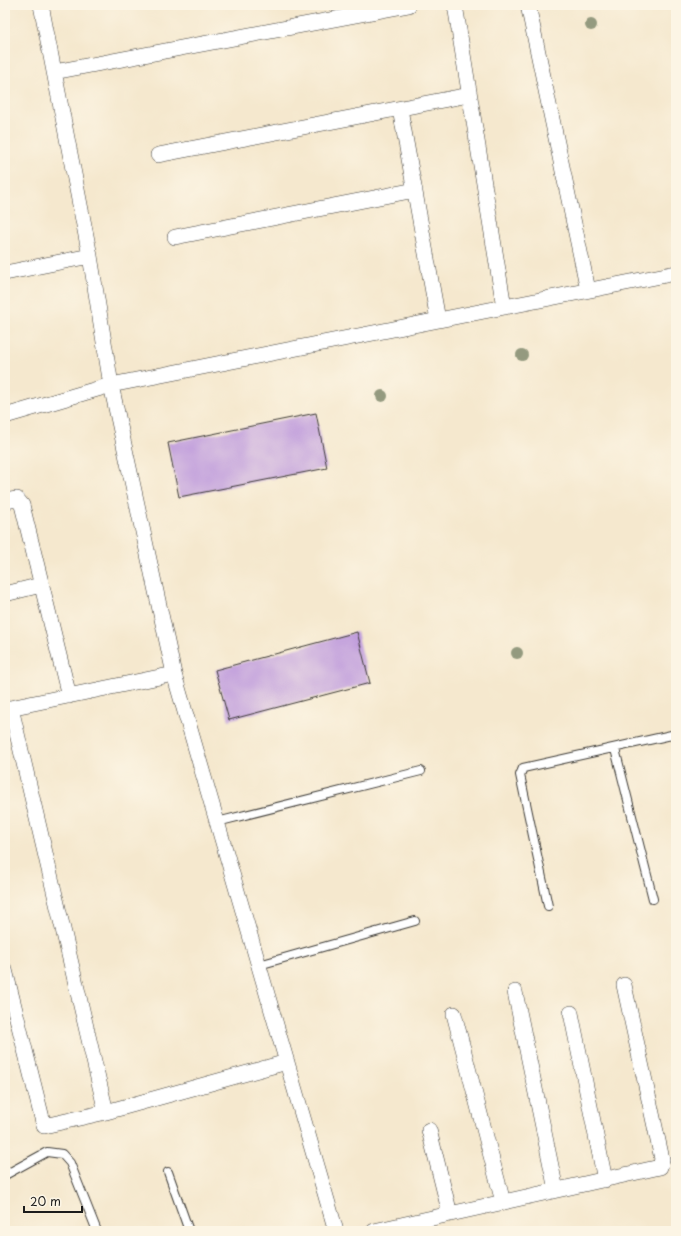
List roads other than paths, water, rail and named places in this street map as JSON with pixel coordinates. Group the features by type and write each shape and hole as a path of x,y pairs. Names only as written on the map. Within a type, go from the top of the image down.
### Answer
{"street":[{"path":"41,5 90,256 111,385 174,674 336,1231"},
{"path":"54,72 409,5"},
{"path":"455,5 504,307"},
{"path":"528,5 588,290"},
{"path":"158,154 470,95"},
{"path":"400,109 438,320"},
{"path":"175,237 415,190"},
{"path":"5,273 90,256"},
{"path":"5,416 111,385 676,273"},
{"path":"5,501 17,499 20,501 69,696"},
{"path":"5,594 41,585"},
{"path":"106,1112 8,709 174,674"},
{"path":"5,970 44,1126 106,1112 287,1062"},
{"path":"374,1231 660,1167 662,1164 624,985"},
{"path":"515,992 556,1190"},
{"path":"571,1013 605,1180"},
{"path":"454,1014 503,1202"},
{"path":"429,1130 450,1214"}],"lane":[{"path":"548,906 520,775 523,768 615,749 676,734"},
{"path":"615,749 653,899"},
{"path":"217,822 421,771"},
{"path":"259,965 415,921"},
{"path":"5,1175 47,1152 62,1154 70,1163 97,1231"},
{"path":"168,1172 189,1231"}]}
